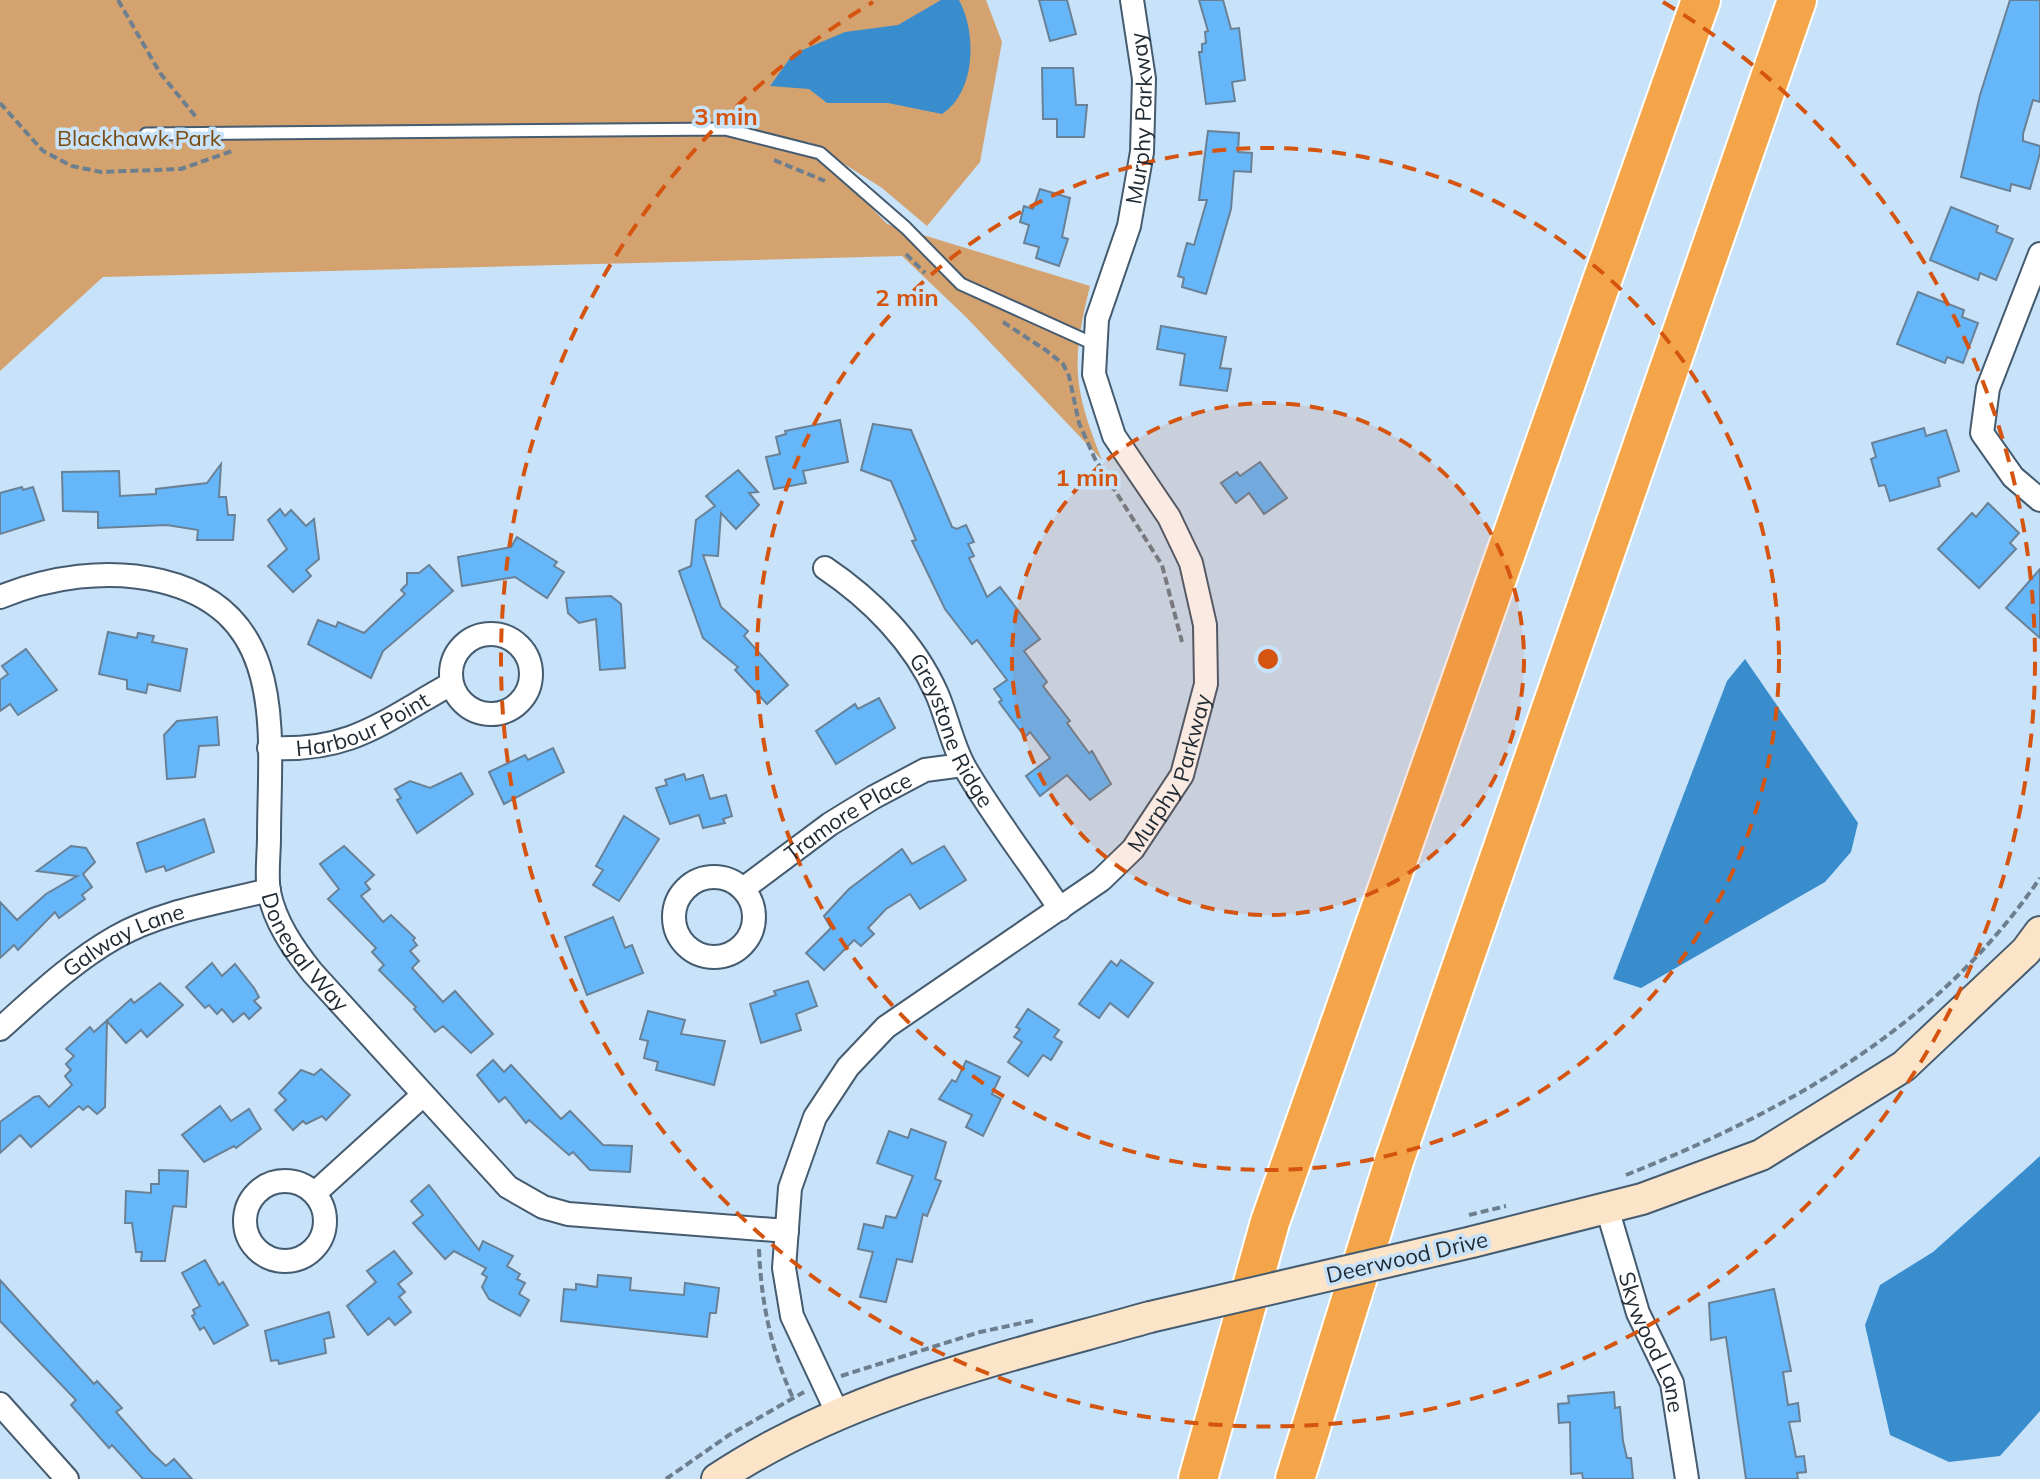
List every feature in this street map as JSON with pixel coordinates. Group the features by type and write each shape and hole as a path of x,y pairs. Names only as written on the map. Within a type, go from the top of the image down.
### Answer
{"highway":[{"path":"1198,1479 1270,1222 1701,0"},
{"path":"1295,1479 1394,1161 1797,0"}],"street":[{"name":"Murphy Parkway","path":"837,1412 792,1316 784,1268 790,1188 810,1131 848,1067 886,1027 1101,880 1133,849 1182,775 1206,684 1205,625 1191,563 1169,517 1114,436 1094,374 1097,319 1129,226 1142,152 1144,79 1132,0"},
{"path":"2040,254 1988,388 1982,433 2013,477 2040,500"},
{"name":"Greystone Ridge","path":"825,568 858,590 919,661 937,693 963,765 1060,909"},
{"name":"Donegal Way","path":"0,597 41,583 87,576 153,579 203,596 234,622 256,656 268,694 269,890 275,912 298,954 498,1178 543,1207 581,1215 787,1231"},
{"name":"Harbour Point","path":"269,748 317,749 359,737 451,684"},
{"name":"Tramore Place","path":"743,889 830,824 874,797 925,770 963,765"},
{"name":"Galway Lane","path":"0,1029 55,979 118,936 170,914 269,890"},
{"name":"Deerwood Drive","path":"717,1479 837,1412 925,1381 1150,1317 1642,1199 1761,1155 1904,1066 2026,951 2040,932"},
{"path":"315,1193 423,1095"},
{"name":"Skywood Lane","path":"1607,1208 1638,1313 1672,1383 1687,1479"},
{"path":"0,1404 67,1479"}],"lane":[{"path":"146,134 725,129 820,153 906,228 961,284 1096,345"}],"path":[{"path":"118,0 160,73 209,133"},
{"path":"0,103 43,151 72,166 101,172 181,169 225,152 243,150"},
{"path":"766,156 816,175 827,183"},
{"path":"901,249 930,277"},
{"path":"998,319 1063,364 1069,376 1079,423 1095,459 1162,565 1176,612 1182,654"},
{"path":"1618,1178 1730,1132 1813,1088 1891,1034 1965,968 2023,904 2040,878"},
{"path":"1506,1206 1520,1203"},
{"path":"759,1229 763,1305 780,1370 793,1398"}],"green space":[{"name":"Blackhawk Park","path":"0,0 986,0 1002,42 980,162 927,226 882,188 808,141 887,224 1090,286 1080,335 1078,374 1085,413 1102,460 967,318 902,256 103,277 0,371"}],"water":[{"path":"941,0 959,0 969,29 970,45 970,61 962,92 942,114 888,103 827,103 809,89 770,86 793,54 845,32 898,25"},
{"path":"1745,659 1858,823 1851,852 1825,882 1641,988 1613,979 1727,681"},
{"path":"2040,1156 2040,1411 2000,1456 1949,1462 1890,1435 1865,1325 1880,1285 1933,1252"}],"building":[{"path":"1039,0 1067,0 1076,34 1050,41"},
{"path":"1199,0 1223,0 1231,29 1239,28 1245,80 1232,82 1235,101 1206,104 1199,52 1202,52 1202,44 1206,43 1205,32 1208,31"},
{"path":"2010,0 2040,0 2040,102 2033,100 2023,141 2040,146 2040,153 2030,189 2011,184 2010,191 1961,177 1980,95"},
{"path":"1042,68 1073,68 1076,105 1087,105 1084,137 1057,137 1057,119 1043,119"},
{"path":"1208,131 1239,133 1238,152 1252,153 1251,172 1234,171 1231,209 1206,294 1182,287 1184,278 1178,276 1187,243 1194,245 1207,200 1199,200"},
{"path":"1040,189 1070,198 1062,237 1068,239 1059,266 1036,258 1039,247 1024,243 1029,225 1020,222 1024,206 1033,209"},
{"path":"1951,207 1998,226 1996,232 2013,239 1996,280 1980,273 1978,280 1930,260"},
{"path":"1918,292 1964,310 1962,317 1978,323 1963,363 1947,357 1945,363 1897,344"},
{"path":"1161,326 1226,337 1220,368 1231,369 1227,391 1180,385 1185,354 1157,349"},
{"path":"840,420 848,462 803,471 806,483 774,489 766,457 780,454 776,437 786,434 785,431"},
{"path":"873,424 911,430 952,527 957,529 966,525 974,542 968,544 974,556 969,558 987,597 1000,587 1040,639 1024,651 1047,682 1043,686 1070,721 1067,723 1089,753 1092,751 1111,784 1090,800 1067,775 1040,796 1026,776 1050,758 1030,732 1025,737 999,702 1002,700 994,689 1007,680 977,640 972,644 945,609 912,541 916,540 891,481 861,470"},
{"path":"1924,428 1926,436 1946,430 1959,471 1938,478 1940,486 1890,501 1885,485 1879,486 1871,459 1876,457 1872,443"},
{"path":"1260,462 1287,498 1264,514 1249,493 1236,503 1221,483 1237,472 1240,476"},
{"path":"221,464 219,497 226,497 228,515 235,515 233,540 197,540 198,530 167,525 98,528 98,512 63,511 62,472 119,471 120,496 156,494 156,489 207,483"},
{"path":"738,470 758,492 749,493 759,505 736,529 721,513 718,556 703,555 721,607 748,631 744,636 788,685 767,704 735,670 738,667 703,638 679,571 691,566 696,520 715,506 706,496"},
{"path":"22,487 23,490 33,487 44,520 0,534 0,493"},
{"path":"1988,503 2019,533 2010,543 2016,549 1979,588 1938,549 1972,513 1976,517"},
{"path":"280,509 285,516 291,510 306,526 314,519 319,559 306,570 311,576 293,592 268,566 287,549 268,520"},
{"path":"517,537 557,562 554,566 564,572 547,598 515,577 462,586 458,557 511,547"},
{"path":"429,565 453,591 383,651 371,678 308,644 318,620 336,627 338,622 364,633 405,594 401,590 407,584 407,573 419,573"},
{"path":"2040,569 2040,638 2006,608"},
{"path":"611,596 621,604 625,668 600,670 596,619 579,623 568,613 566,598"},
{"path":"108,632 137,638 138,633 154,636 152,642 187,649 180,691 148,684 146,693 127,689 127,680 99,674"},
{"path":"26,649 57,690 18,715 10,704 0,711 0,680 8,674 2,666"},
{"path":"879,698 895,728 836,764 816,731 855,704 858,709"},
{"path":"217,717 219,745 199,746 195,777 167,779 164,735 177,721"},
{"path":"553,748 564,772 504,804 489,772 525,755 528,760"},
{"path":"461,773 473,794 417,833 397,800 401,798 395,789 410,781 430,788"},
{"path":"684,774 686,780 703,775 710,799 726,795 732,816 723,819 725,823 703,828 699,815 670,824 656,788 667,785 665,780"},
{"path":"624,816 659,839 619,901 593,885 603,870 596,866"},
{"path":"204,819 214,852 166,871 164,866 146,872 137,843"},
{"path":"71,846 86,848 95,862 83,874 92,887 82,895 85,899 59,918 55,912 18,950 14,945 0,958 0,902 17,920 46,894 77,876 37,871"},
{"path":"344,846 374,875 365,883 370,889 361,896 383,922 391,915 415,938 413,940 417,945 410,951 419,961 412,968 443,1002 455,991 493,1034 471,1053 443,1026 435,1032 414,1009 416,1007 379,970 384,965 372,952 376,948 328,899 339,889 320,864"},
{"path":"944,846 966,880 920,909 910,894 886,909 868,928 874,934 861,946 854,940 824,970 806,953 831,928 824,916 849,889 902,849 912,864"},
{"path":"613,917 625,948 632,945 643,973 587,995 565,937"},
{"path":"1121,960 1153,983 1128,1017 1110,1003 1099,1018 1079,1004 1111,961 1117,966"},
{"path":"212,963 222,976 235,964 254,988 259,997 254,1001 261,1008 249,1019 244,1013 233,1022 222,1009 217,1014 209,1005 205,1008 186,987"},
{"path":"808,981 817,1006 796,1014 801,1030 761,1043 750,1004 776,995 774,991"},
{"path":"160,983 183,1005 147,1037 141,1030 126,1043 107,1021 105,1107 97,1114 88,1106 83,1110 79,1106 31,1147 20,1135 0,1153 0,1122 34,1097 39,1096 49,1107 72,1085 65,1076 71,1070 66,1064 74,1056 66,1049 90,1027 94,1032 131,999 134,1003"},
{"path":"1028,1009 1059,1030 1054,1037 1062,1042 1051,1060 1043,1055 1028,1076 1008,1062 1022,1042 1014,1037 1020,1029 1016,1027"},
{"path":"648,1011 685,1020 681,1034 725,1041 714,1085 656,1070 658,1062 644,1058 648,1041 640,1039"},
{"path":"493,1060 504,1072 511,1065 561,1119 570,1111 603,1145 632,1146 630,1172 590,1170 573,1152 569,1155 529,1120 526,1123 505,1097 499,1102 477,1075"},
{"path":"966,1061 1000,1077 992,1094 1001,1099 983,1136 966,1127 972,1115 939,1099 952,1080 956,1082"},
{"path":"321,1069 350,1095 326,1120 322,1116 306,1124 303,1121 293,1130 275,1110 286,1100 279,1093 301,1070 314,1075"},
{"path":"220,1106 231,1121 249,1109 261,1129 236,1148 234,1146 204,1162 182,1135"},
{"path":"911,1129 946,1142 935,1179 941,1181 927,1216 923,1214 912,1262 897,1259 886,1302 860,1297 873,1252 858,1249 864,1224 883,1228 886,1216 896,1218 913,1176 877,1163 889,1131 908,1138"},
{"path":"159,1170 188,1171 186,1207 173,1206 165,1261 141,1261 142,1252 136,1252 132,1223 125,1223 126,1191 151,1193 151,1184 159,1184"},
{"path":"429,1185 479,1250 483,1241 513,1256 507,1266 520,1274 517,1279 525,1283 519,1294 529,1300 520,1316 489,1299 482,1287 487,1277 482,1274 486,1268 454,1251 445,1259 413,1223 423,1215 411,1201"},
{"path":"394,1251 412,1273 398,1284 405,1292 399,1297 411,1312 395,1325 389,1318 368,1335 347,1306 376,1282 367,1271"},
{"path":"205,1260 219,1285 223,1282 248,1325 214,1344 204,1327 200,1330 192,1316 195,1314 193,1310 200,1306 182,1273"},
{"path":"598,1275 631,1278 630,1290 684,1295 685,1283 719,1288 716,1313 710,1313 707,1337 561,1321 564,1289 576,1290 576,1284 597,1287"},
{"path":"0,1280 94,1384 97,1381 122,1408 116,1412 151,1452 166,1466 174,1459 192,1479 143,1479 112,1445 109,1448 71,1405 76,1400 0,1321"},
{"path":"1774,1289 1791,1371 1783,1372 1788,1405 1798,1403 1800,1421 1789,1422 1796,1457 1804,1456 1806,1472 1797,1473 1798,1479 1746,1479 1726,1337 1711,1340 1709,1303"},
{"path":"329,1312 334,1337 324,1339 326,1353 279,1364 278,1360 271,1361 265,1331"},
{"path":"1614,1392 1615,1408 1620,1407 1623,1441 1627,1458 1631,1458 1633,1479 1583,1479 1582,1473 1571,1474 1570,1422 1559,1423 1558,1404 1569,1403 1568,1396"}]}
